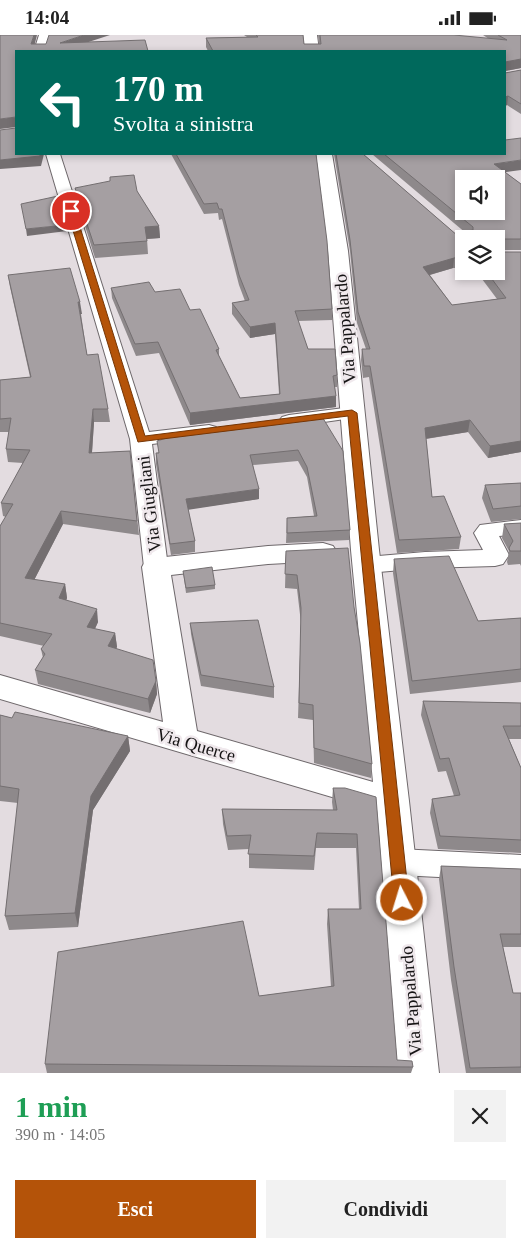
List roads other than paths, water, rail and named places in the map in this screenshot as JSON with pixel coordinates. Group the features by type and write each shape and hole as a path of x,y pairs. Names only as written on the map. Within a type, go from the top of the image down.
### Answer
{"main road":[{"path":"310,35 312,50"},
{"name":"Via Pappalardo","path":"324,155 338,251 366,558 418,1073"},
{"name":"Via Giugliani","path":"182,741 156,567 268,555 366,558"},
{"name":"Via Querce","path":"0,687 392,801"}],"street":[{"path":"40,50 45,35"},
{"name":"Via Giugliani","path":"53,155 141,439 156,567"},
{"path":"266,424 352,413"},
{"path":"141,439 228,429"},
{"path":"366,558 495,558 497,555 486,533 488,530 521,527"},
{"path":"398,861 521,868"}]}
